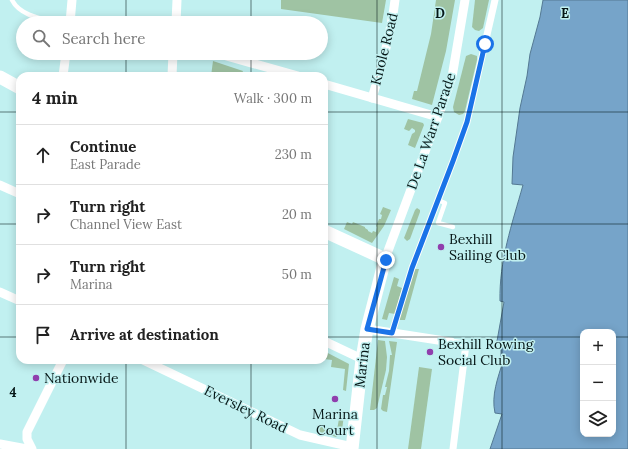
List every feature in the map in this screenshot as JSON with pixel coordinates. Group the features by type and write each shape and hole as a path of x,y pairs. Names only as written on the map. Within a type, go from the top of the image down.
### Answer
{"main road":[{"path":"0,77 16,86"},
{"path":"328,233 386,260"},
{"name":"Marina","path":"352,448 362,359 367,329 386,260"}],"street":[{"path":"71,16 72,0"},
{"path":"176,16 177,0"},
{"name":"Knole Road","path":"372,98 382,67 395,0"},
{"name":"De La Warr Parade","path":"386,260 452,76 465,0"},
{"path":"392,333 412,268 469,115 495,0"},
{"path":"64,72 65,60"},
{"path":"172,72 173,60"},
{"path":"241,60 284,72"},
{"path":"328,85 438,117"},
{"path":"0,185 16,192"},
{"path":"0,292 16,299"},
{"path":"367,329 466,344 453,449"},
{"path":"328,343 362,359"},
{"path":"32,449 27,439 27,432 61,364"},
{"name":"Eversley Road","path":"151,364 300,435 352,448"},
{"path":"0,444 27,449"}],"lane":[{"path":"12,0 14,6 21,11 34,16"},
{"path":"438,200 445,203 438,223 453,227"}],"green space":[{"path":"281,0 386,0 382,23 281,9"},
{"path":"436,0 455,0 446,51 432,105 412,99 414,91 417,91 431,34"},
{"path":"475,0 489,0 483,28 479,31 472,27"},
{"path":"471,54 477,56 477,60 465,111 463,114 459,115 454,112 453,107 466,56"},
{"path":"213,61 243,71 243,72 212,72"},
{"path":"408,119 423,123 424,125 415,148 408,145 415,130 412,128 409,131 404,129"},
{"path":"383,207 391,210 384,226 372,243 344,229 347,222 352,224 353,222 365,227 372,233 373,231 376,232 376,226 379,219 381,219 382,215 380,214"},
{"path":"417,208 420,212 410,239 407,241 404,238"},
{"path":"414,269 419,269 405,320 399,320"},
{"path":"394,277 399,279 397,286 402,288 395,314 389,313 387,320 382,319"},
{"path":"378,340 385,341 387,357 386,370 377,408 370,410"},
{"path":"389,341 397,342 387,412 381,409 383,395 385,395 387,387 385,387 389,371 390,355 392,355"},
{"path":"328,353 349,364 346,391 343,390 345,369 331,367 332,360 328,360"},
{"path":"419,367 432,369 421,449 408,449"},
{"path":"340,413 344,414 342,431 336,437 316,431 317,425 326,427 326,429 337,430"}],"water":[{"path":"543,0 628,0 628,449 490,449 502,414 495,413 494,406 496,387 503,361 501,360 501,342 497,341 504,302 500,301 500,286 507,243 523,185 512,184 513,157 530,54"}],"place":[{"name":"Bexhill Sailing Club","path":"441,247"},
{"name":"Bexhill Rowing Social Club","path":"430,352"},
{"name":"Nationwide","path":"36,378"},
{"name":"Marina Court","path":"335,399"}],"route":[{"path":"386,260 376,291 367,329 392,333 412,268 467,122 485,44"}]}
